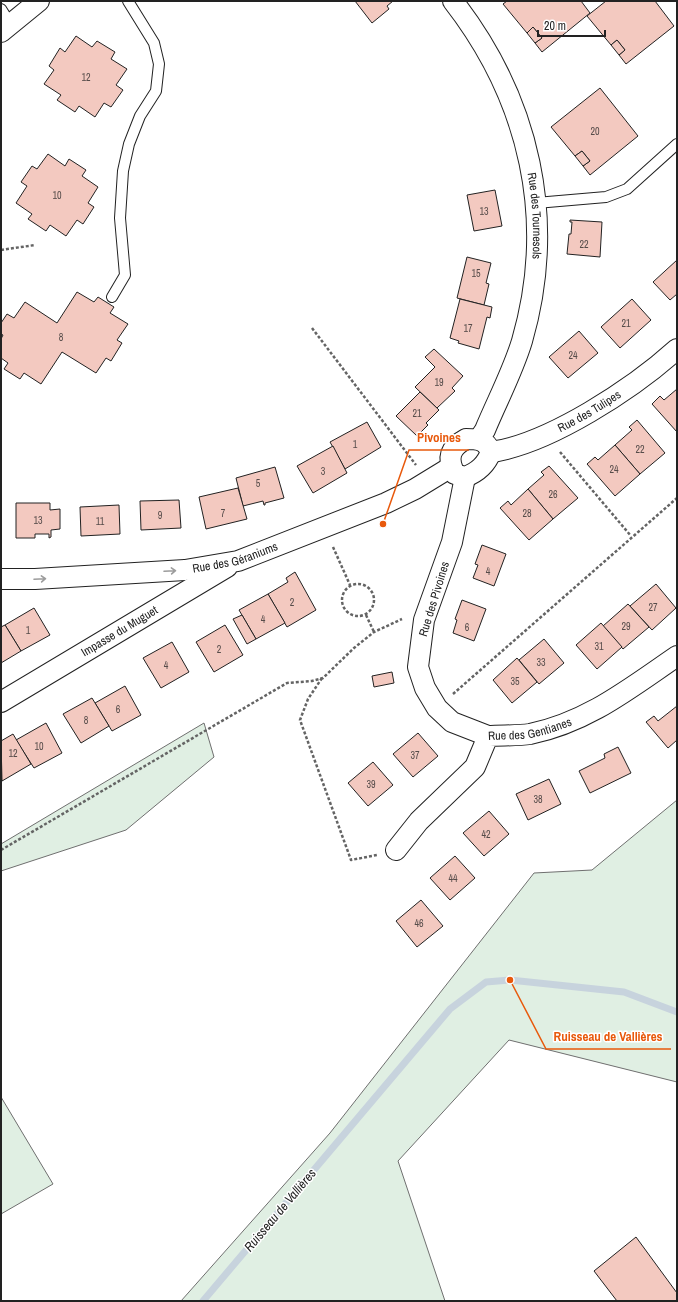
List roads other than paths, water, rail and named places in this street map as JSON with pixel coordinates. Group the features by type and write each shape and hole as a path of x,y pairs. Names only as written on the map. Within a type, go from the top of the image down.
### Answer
{"street":[{"path":"4,22 39,1"},
{"name":"Rue des Tournesols","path":"453,1 482,44 502,80 518,120 531,169 536,203 538,235 537,272 522,342 488,424 485,445"},
{"name":"Rue des Tulipes","path":"485,445 505,450 548,434 613,397 659,365 677,349"},
{"path":"466,439 485,445 488,461 480,469 458,472 450,457 456,444 466,439"},
{"name":"Rue des Géraniums","path":"1,579 35,579 185,570 238,561 386,503 427,482 458,472"},
{"name":"Rue des Pivoines","path":"458,472 452,542 424,620 418,667 425,688 437,708 452,722 488,736"},
{"name":"Impasse du Muguet","path":"1,702 238,561"},
{"name":"Rue des Gentianes","path":"396,850 418,821 475,767 488,736 529,734 562,726 593,712 677,656"}],"lane":[{"path":"112,298 125,275 120,218 123,171 129,144 140,116 156,91 159,64 154,43 128,1"},
{"path":"536,203 606,197 627,189 677,144"}],"waterway":[{"name":"Ruisseau de Vallières","path":"203,1301 450,1009 486,982 510,980 624,992 677,1012"}],"place":[{"name":"Pivoines","path":"383,524"},
{"name":"Ruisseau de Vallières","path":"510,980"}]}
